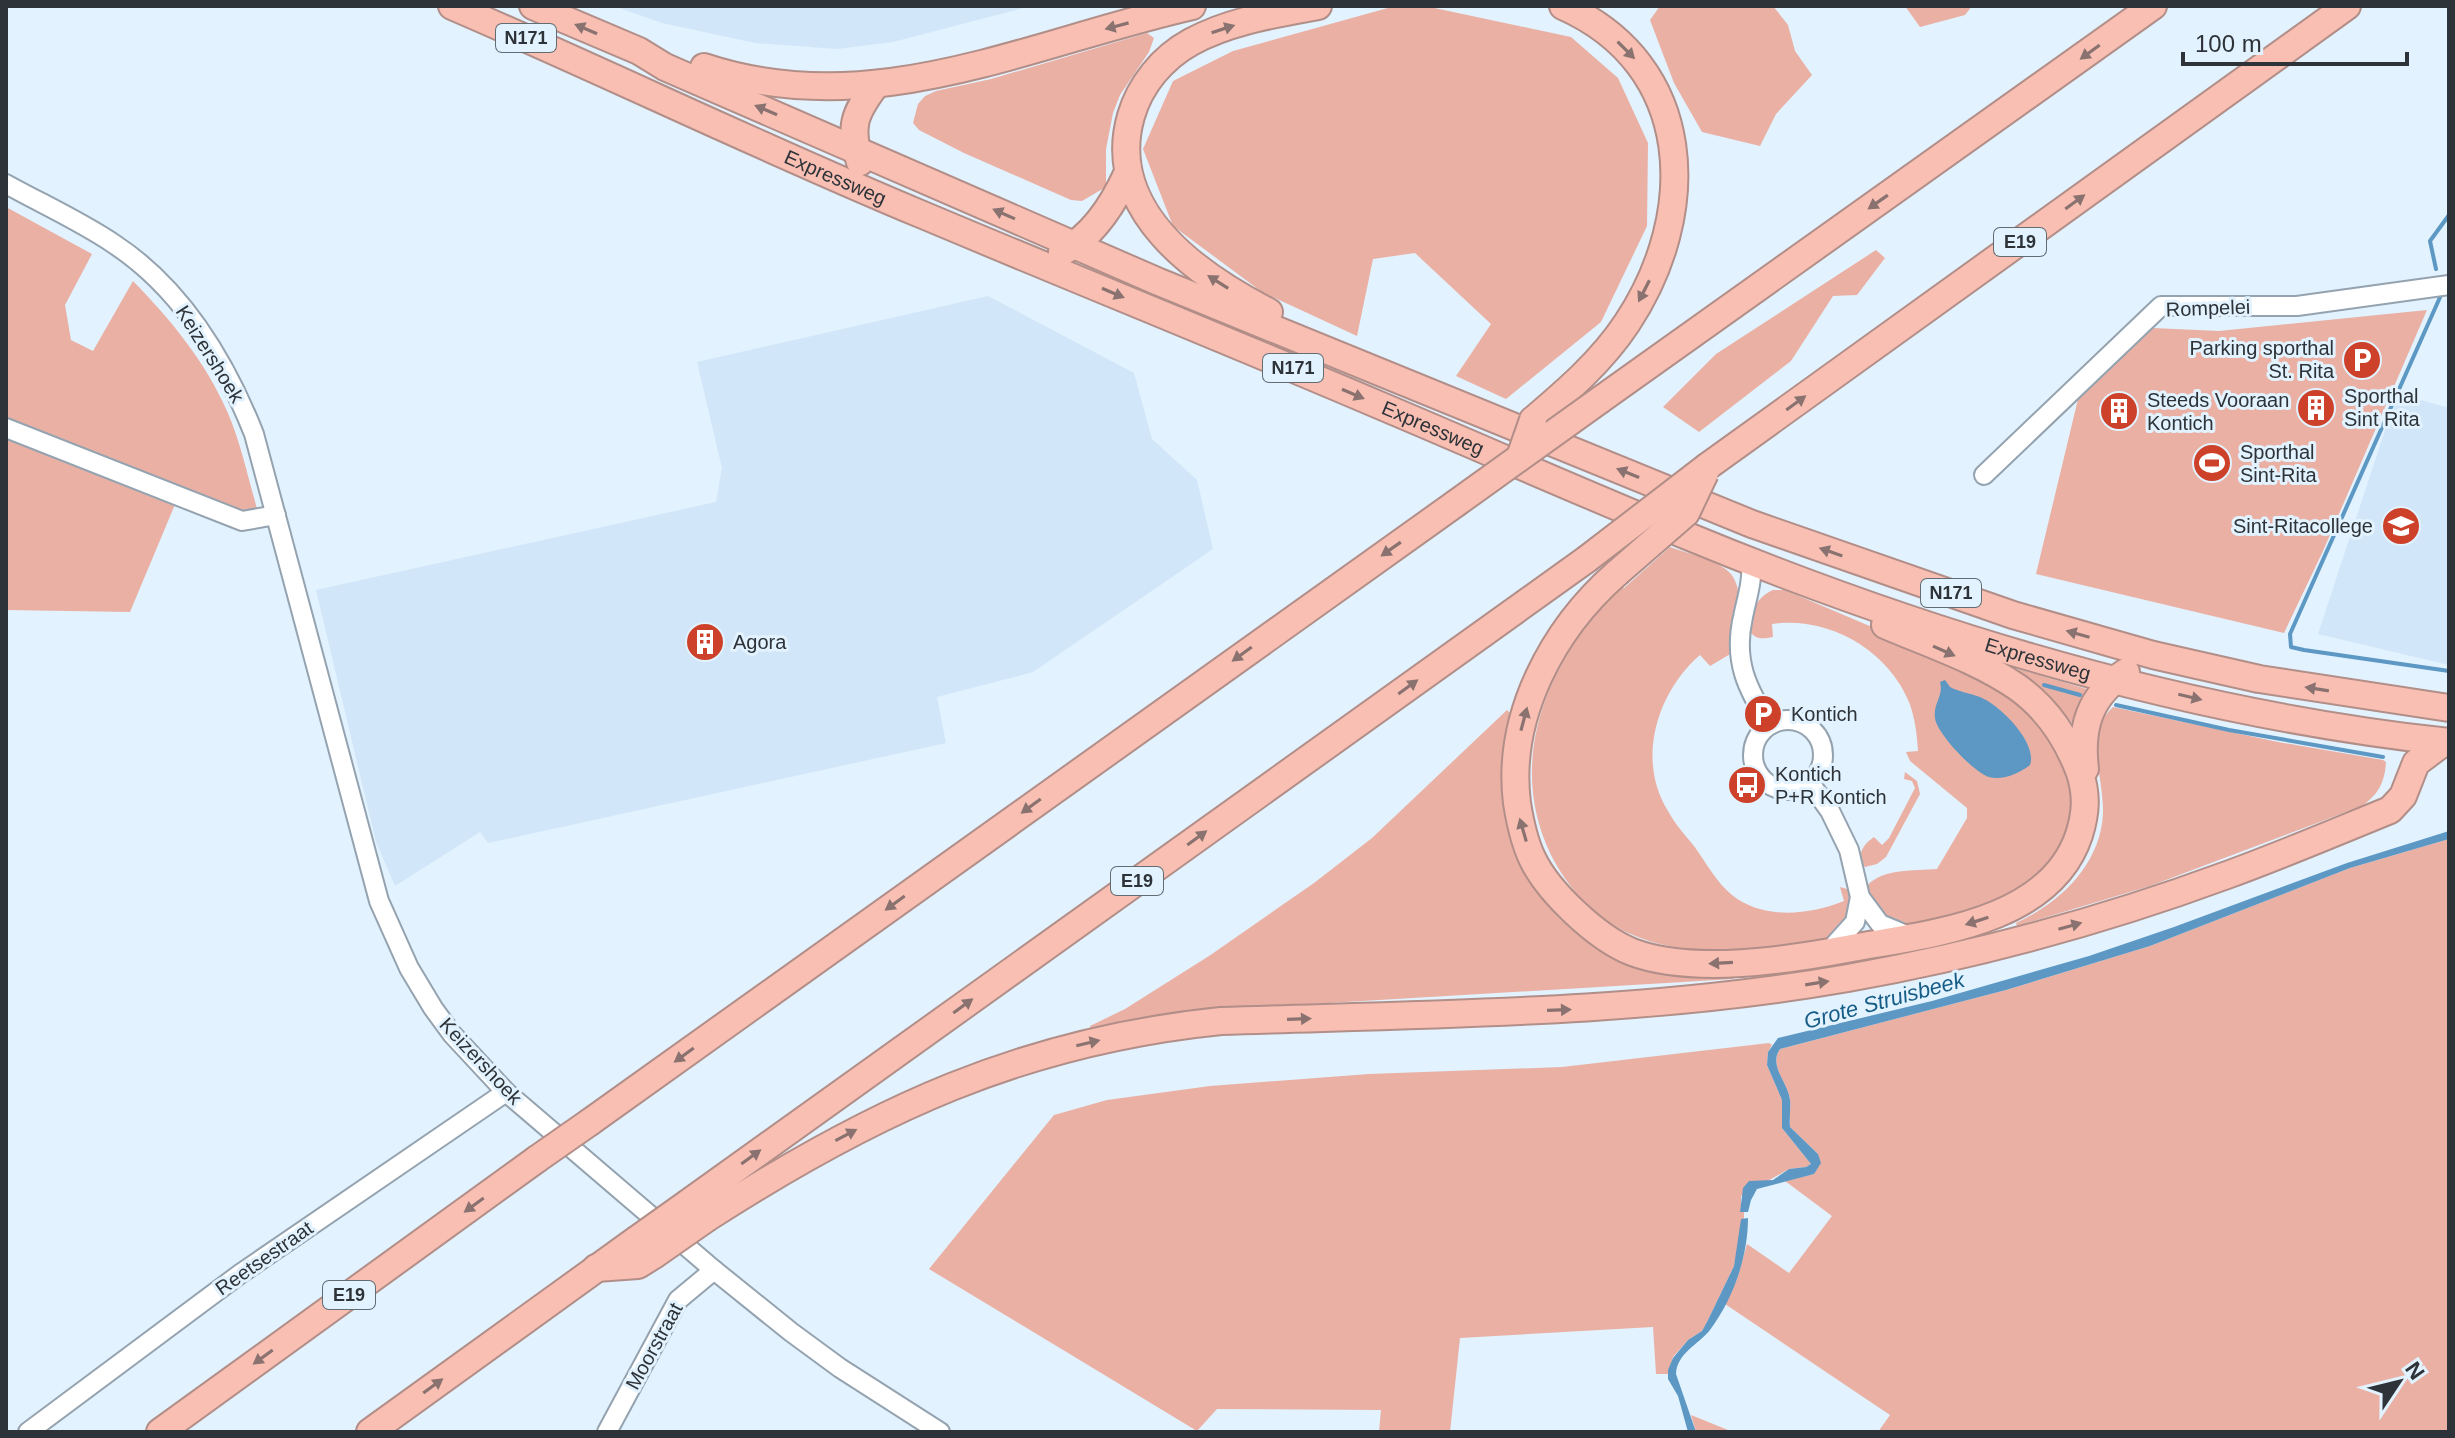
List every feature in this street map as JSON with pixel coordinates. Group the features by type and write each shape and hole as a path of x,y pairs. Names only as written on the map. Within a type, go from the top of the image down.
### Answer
{"highway":[{"name":"Expressweg","path":"452,6 874,194 1689,537 1848,597 1991,645 2114,680 2253,711 2446,742"},
{"name":"Expressweg","path":"533,6 639,51 665,67 1075,245 1752,524 2013,615 2153,655 2259,679 2449,708"},
{"path":"639,51 670,56 738,78 783,84 875,86 952,72 1192,6"},
{"path":"1318,6 1269,15 1216,30 1174,54 1146,83 1135,103 1125,146 1128,172 1137,198 1160,234 1199,270 1359,363"},
{"path":"1520,457 1533,420 1571,388 1619,333 1645,291 1663,250 1673,210 1676,175 1666,116 1647,75 1634,57 1609,33 1563,6"},
{"name":"E19","path":"160,1432 537,1159 2153,6"},
{"name":"E19","path":"370,1432 596,1268 645,1247 698,1210 1587,559 1708,466 2347,6"},
{"path":"874,194 864,174 853,132 856,110 875,86"},
{"path":"1041,263 1075,245 1109,208 1128,172"},
{"path":"1708,466 1686,513 1581,609 1560,638 1535,686 1522,721 1516,796 1520,822 1532,860 1559,897 1595,930 1631,952 1683,965 1758,961 1827,953 1911,937 1983,920 2007,909 2051,879 2068,860 2085,815 2083,736 2088,718 2093,706 2114,680 2153,655"},
{"path":"1751,560 1752,524"},
{"path":"1848,597 1868,617 1992,672 2027,695 2050,717 2061,733 2084,784"},
{"path":"2373,818 2388,800 2396,781 2399,763 2394,702"},
{"path":"698,1210 789,1167 896,1110 986,1072 1074,1046 1141,1032 1221,1021 1639,1005 1752,993 1850,978 1991,947 2145,903 2228,875 2373,818 2397,805 2416,763 2446,742"}],"street":[{"name":"Keizershoek","path":"6,184 113,243 150,272 177,300 205,337 241,400 254,434 369,866 391,932 409,968 452,1034 506,1092 714,1270 840,1368 940,1432"},
{"name":"Rompelei","path":"1984,475 2161,306 2297,306 2449,285"},
{"path":"6,428 242,521 276,515"},
{"path":"1751,560 1752,578 1739,634 1740,664 1750,691 1770,725"},
{"path":"1790,720 1804,724 1817,736 1823,759 1819,773 1810,783 1792,790 1780,789 1760,776 1755,766 1755,745 1770,725 1790,720"},
{"path":"1810,783 1830,811 1849,850 1860,897 1880,924 1911,937"},
{"path":"1827,953 1855,922 1860,897"},
{"name":"Reetsestraat","path":"28,1432 240,1274 506,1092"},
{"name":"Moorstraat","path":"607,1432 678,1300 714,1270"}],"shaded area":[{"path":"614,6 1031,6 893,42 837,49 755,43 662,23"},
{"path":"1395,6 1425,6 1571,37 1618,78 1648,143 1647,226 1601,322 1506,399 1456,376 1491,324 1415,253 1373,259 1357,336 1262,292 1173,226 1143,149 1173,81 1233,51"},
{"path":"1660,6 1773,6 1788,25 1795,51 1812,75 1776,114 1760,146 1702,132 1674,83 1650,20"},
{"path":"1905,6 1972,6 1965,15 1920,27"},
{"path":"1147,33 1154,38 1149,52 1120,95 1113,113 1106,149 1106,187 1082,201 1071,200 964,153 919,130 913,123 918,104 936,91 991,79"},
{"path":"6,207 92,254 65,305 71,340 93,351 133,281 174,326 198,358 227,411 258,512 214,506 6,423"},
{"path":"1876,250 1885,258 1857,295 1833,296 1791,361 1699,432 1663,407 1716,354"},
{"path":"988,296 1134,373 1152,439 1197,480 1213,549 1033,672 937,697 946,743 488,843 480,832 395,886 376,842 316,590 716,502 722,468 697,362"},
{"name":"Sporthal Sint-Rita","path":"2427,310 2323,551 2284,633 2036,574 2079,395 2139,333 2153,328 2219,331"},
{"name":"Sint-Ritacollege","path":"2400,394 2449,408 2449,665 2318,634 2389,418"},
{"path":"6,436 176,502 130,612 6,610"},
{"path":"1670,547 1705,559 1732,575 1737,585 1739,608 1732,653 1710,666 1700,655 1672,688 1663,707 1653,749 1653,770 1658,791 1674,820 1716,878 1744,903 1772,912 1801,912 1844,901 1840,887 1847,889 1853,899 1848,915 1841,927 1823,940 1799,946 1715,951 1678,948 1643,939 1614,925 1592,909 1573,889 1551,855 1538,819 1532,782 1534,746 1542,711 1555,677 1596,614 1621,586 1624,588"},
{"path":"1773,590 1785,590 1966,667 2024,701 2071,763 2075,818 2050,868 2002,901 1911,927 1895,922 1876,908 1867,886 1890,873 1937,869 1967,818 1967,808 1910,761 1906,752 1918,751 1909,702 1899,683 1871,652 1834,631 1814,625 1772,624 1773,637 1756,637 1751,633 1748,629 1756,606 1762,597"},
{"path":"2018,669 2090,690 2072,723 2048,695"},
{"path":"2113,707 2278,742 2383,760 2386,762 2384,776 2376,793 2362,806 2150,886 2017,926 2016,923 2048,905 2062,893 2075,880 2095,849 2103,813 2097,743 2104,717"},
{"path":"1507,710 1510,713 1501,777 1504,813 1522,865 1553,911 1572,930 1619,957 1661,968 1734,976 1733,979 1229,1009 1139,1019 1091,1031 1090,1026 1125,1009 1209,956 1314,883 1372,838"},
{"path":"1905,772 1917,781 1920,794 1886,857 1877,864 1865,867 1861,859 1864,847 1874,837 1882,845 1889,838 1915,788 1912,781 1904,779"},
{"path":"2449,839 2449,1432 1878,1432 1890,1415 1725,1304 1737,1279 1747,1244 1789,1273 1832,1216 1785,1181 1814,1174 1818,1154 1790,1127 1789,1093 1776,1062 1780,1049 2006,990 2150,946 2350,868"},
{"path":"1772,1045 1767,1065 1782,1100 1782,1128 1811,1164 1789,1169 1741,1196 1744,1219 1734,1266 1702,1331 1688,1340 1673,1357 1668,1374 1656,1374 1653,1327 1460,1338 1450,1432 1379,1432 1381,1410 1217,1409 1197,1431 929,1269 1054,1115 1107,1100 1210,1086 1369,1074 1562,1067"},
{"path":"1691,1415 1733,1432 1696,1432"}],"water":[{"path":"1945,680 1950,687 1988,701 2007,716 2028,746 2030,765 2011,776 1994,778 1982,774 1965,760 1948,742 1935,718 1940,682"},
{"path":"2449,831 2449,839 2350,868 2150,946 2006,990 1780,1049 1776,1062 1789,1093 1790,1127 1818,1154 1821,1163 1814,1174 1757,1189 1748,1212 1740,1212 1743,1188 1749,1181 1773,1180 1789,1169 1811,1164 1782,1128 1782,1100 1767,1065 1768,1052 1778,1038 1932,1001 2089,956 2347,863"},
{"path":"1748,1218 1742,1262 1726,1305 1710,1330 1684,1355 1677,1367 1676,1374 1696,1432 1688,1432 1678,1396 1668,1379 1668,1370 1673,1358 1688,1340 1702,1331 1708,1320 1734,1266 1741,1219"}],"waterway":[{"name":"Grote Struisbeek","path":"2436,269 2430,241 2449,215"},
{"name":"Grote Struisbeek","path":"2441,295 2290,634 2291,647 2449,671"},
{"path":"2044,685 2080,695"},
{"path":"2116,705 2229,730 2383,757"}],"place":[{"name":"Parking sporthal St. Rita","path":"2362,360"},
{"name":"Sporthal Sint Rita","path":"2316,408"},
{"name":"Steeds Vooraan Kontich","path":"2119,411"},
{"name":"Sporthal Sint-Rita","path":"2212,463"},
{"name":"Sint-Ritacollege","path":"2401,526"},
{"name":"Agora","path":"705,642"},
{"name":"Kontich","path":"1763,714"},
{"name":"Kontich P+R Kontich","path":"1747,785"}]}
